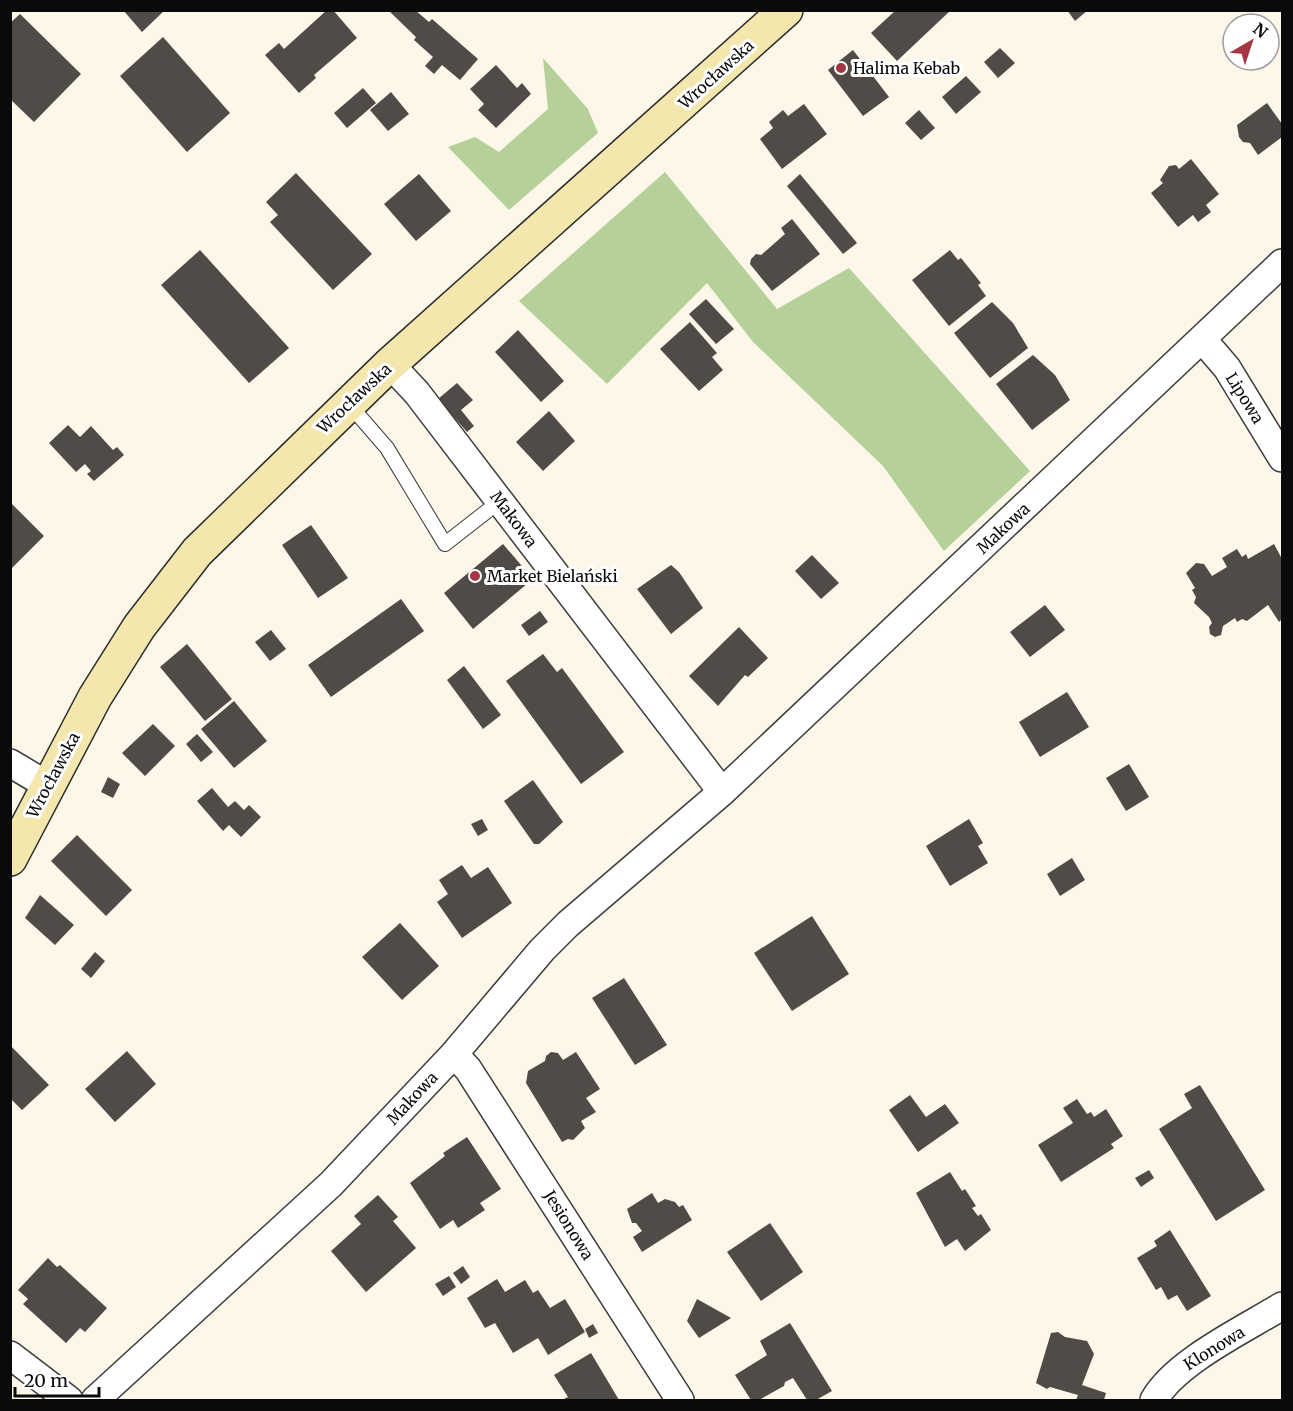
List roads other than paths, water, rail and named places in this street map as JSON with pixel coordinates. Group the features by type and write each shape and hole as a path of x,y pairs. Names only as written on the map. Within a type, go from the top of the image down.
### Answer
{"main road":[{"name":"Wrocławska","path":"10,859 46,785 94,697 139,627 197,552 390,364 786,10"}],"street":[{"name":"Makowa","path":"95,1401 331,1184 454,1054 542,950 568,924 722,792 1282,263"},
{"name":"Lipowa","path":"1203,340 1227,368 1282,458"},
{"name":"Makowa","path":"390,364 417,393 722,792"},
{"path":"10,763 46,785"},
{"name":"Jesionowa","path":"454,1054 468,1070 533,1168 680,1401"},
{"name":"Klonowa","path":"1154,1401 1160,1390 1179,1370 1282,1306"},
{"path":"10,1355 69,1401"}],"lane":[{"path":"348,403 387,448 445,544 500,501"}],"place":[{"name":"Halima Kebab","path":"841,68"},
{"name":"Market Bielański","path":"475,576"}]}
